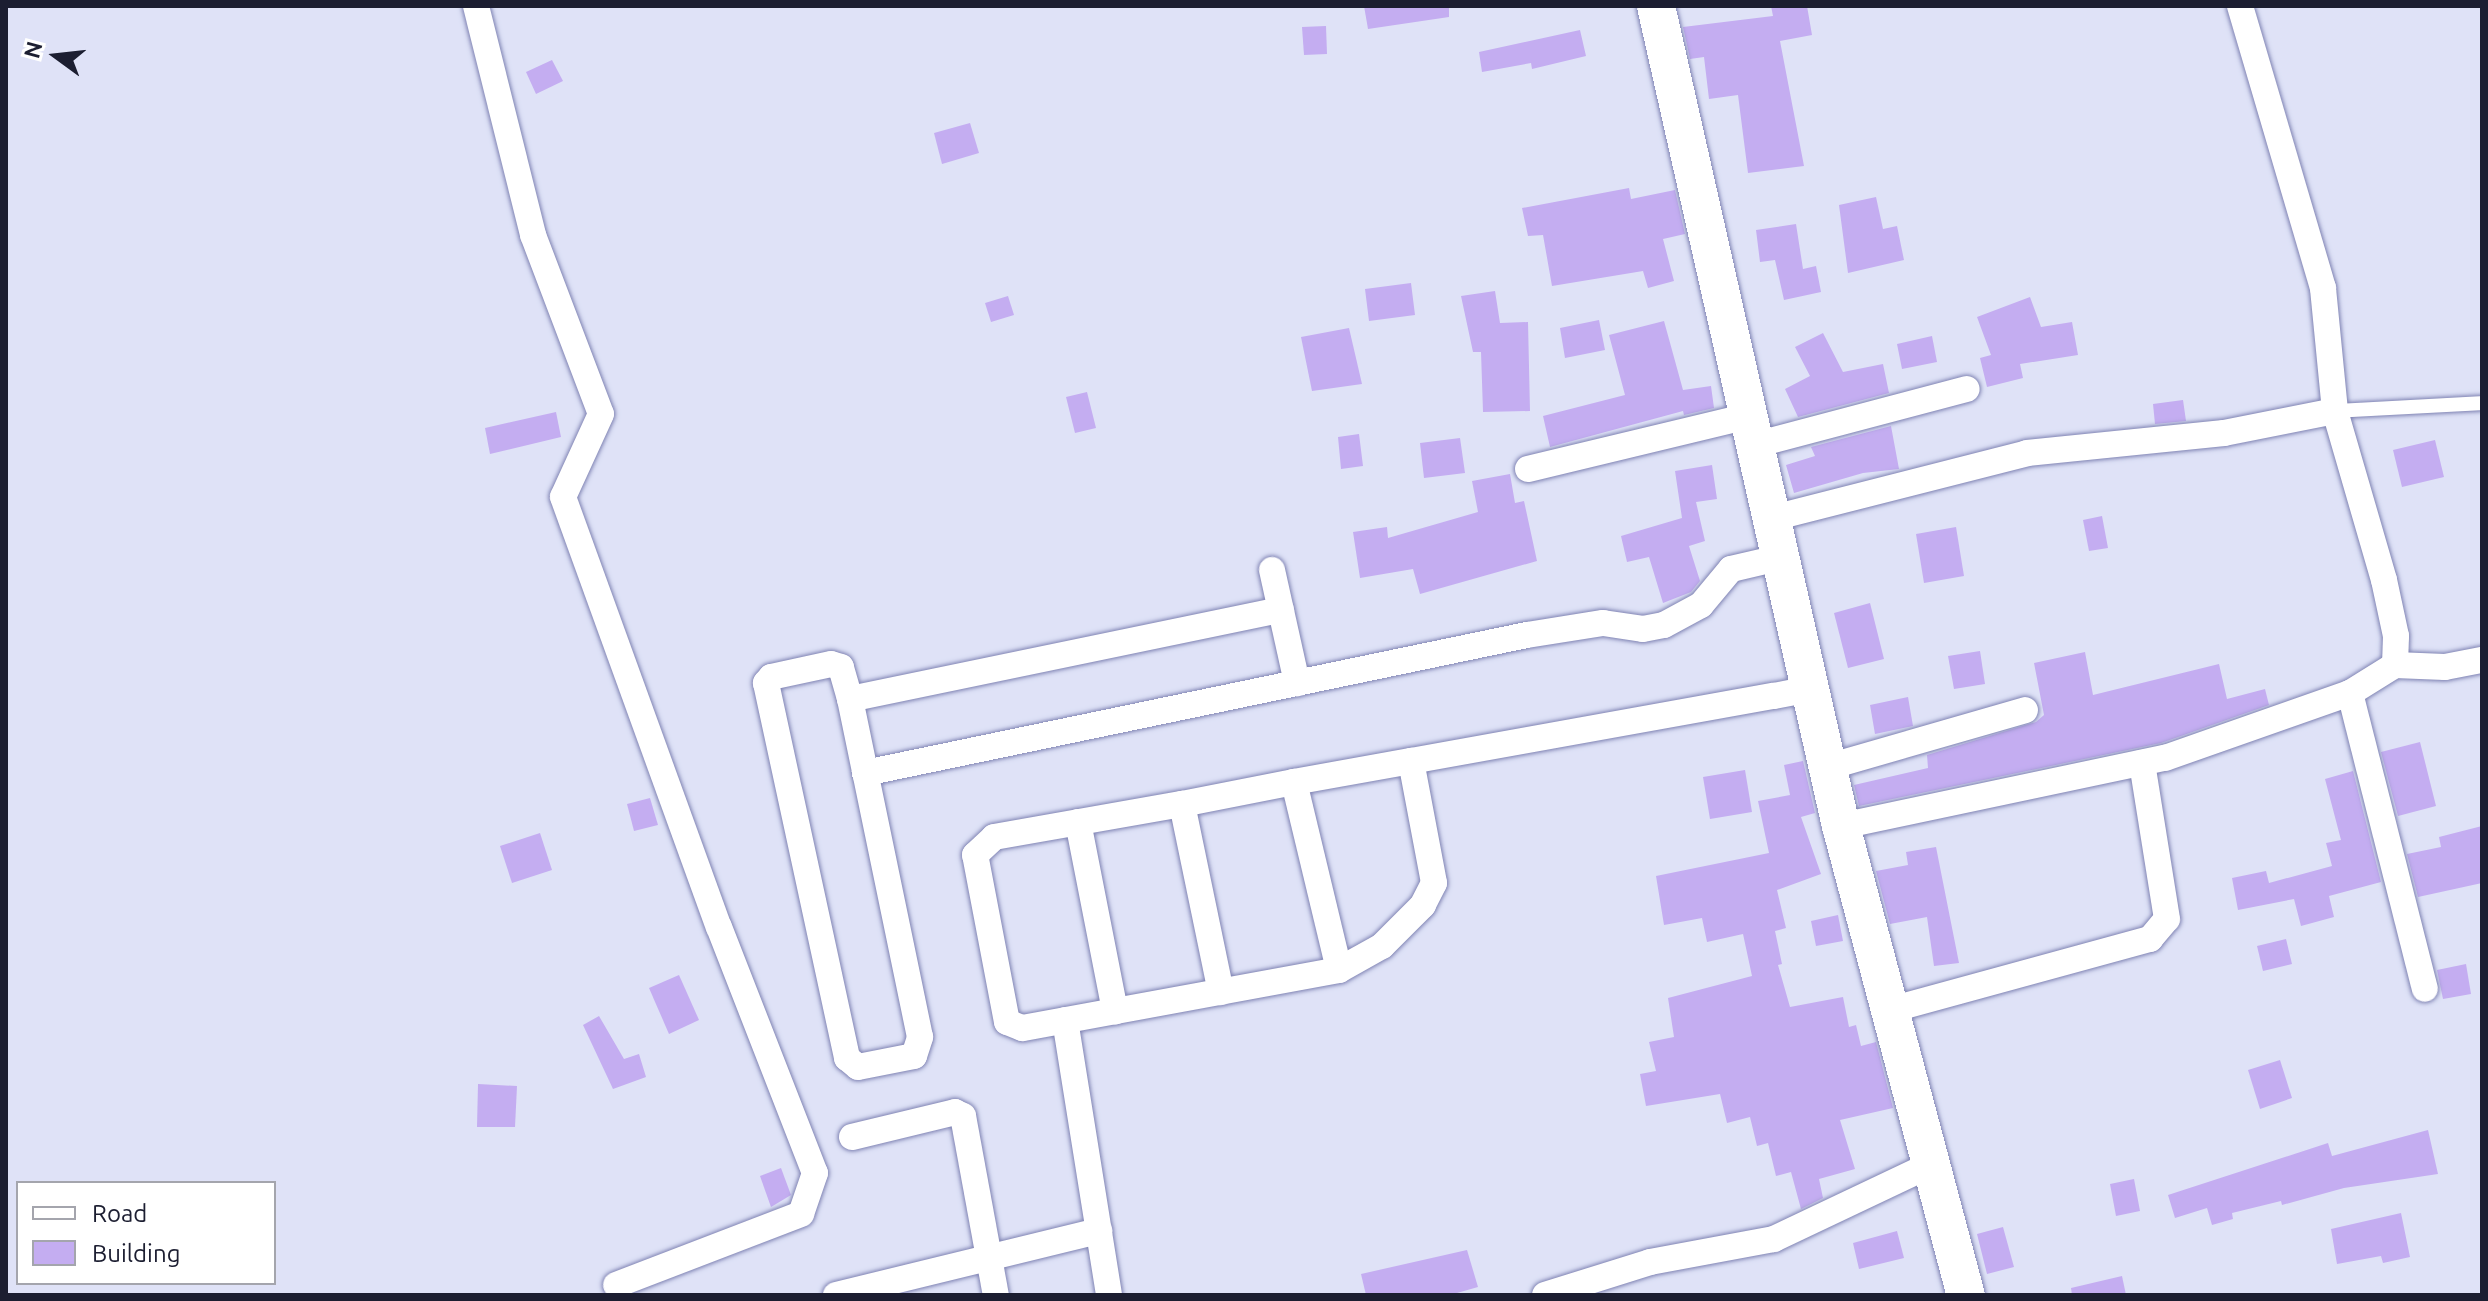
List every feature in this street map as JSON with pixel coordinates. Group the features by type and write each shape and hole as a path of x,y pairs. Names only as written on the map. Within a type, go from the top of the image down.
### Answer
{"street":[{"path":"476,6 533,235 601,414 563,497 719,927 815,1173 801,1214 616,1285"},
{"path":"1656,6 1748,432 1841,826 1966,1295"},
{"path":"2240,6 2323,288 2335,411 2384,580 2396,636 2395,665"},
{"path":"1528,469 1748,432 1967,389"},
{"path":"1769,519 2027,453 2224,433 2335,411"},
{"path":"865,773 1527,635 1603,623 1643,629 1664,625 1701,605 1731,569 1778,558"},
{"path":"1272,570 1297,683"},
{"path":"850,699 1281,610"},
{"path":"1841,826 2142,763 2350,693 2395,665 2445,667 2482,660"},
{"path":"831,664 841,667 865,773 920,1048 914,1056 858,1067 847,1058 766,683 771,677 831,664"},
{"path":"1411,761 1434,883 1423,905 1382,946 1339,970 1022,1028 1007,1022 1002,1012 975,855 994,837 1182,804 1294,782 1809,689"},
{"path":"2350,693 2425,989"},
{"path":"1828,767 2025,710"},
{"path":"1890,1010 2150,939 2167,919 2142,763"},
{"path":"1294,782 1339,970"},
{"path":"1182,804 1221,992"},
{"path":"1078,822 1115,1011"},
{"path":"1065,1020 1109,1295"},
{"path":"852,1137 955,1112 963,1116 996,1295"},
{"path":"1545,1295 1650,1262 1774,1239 1930,1165"},
{"path":"836,1295 884,1289 991,1257 1099,1231"}],"lane":[{"path":"2335,411 2482,403"}],"building":[{"path":"1364,6 1449,6 1449,17 1368,29"},
{"path":"1771,6 1807,6 1812,35 1780,41 1804,166 1748,173 1738,95 1709,99 1704,57 1690,59 1683,27 1773,16"},
{"path":"1326,26 1327,54 1304,55 1302,27"},
{"path":"1580,30 1586,56 1532,69 1531,63 1482,72 1479,52"},
{"path":"552,60 563,81 536,94 526,72"},
{"path":"970,123 979,153 942,164 934,133"},
{"path":"1629,188 1631,199 1675,190 1685,234 1663,239 1674,281 1648,288 1643,271 1552,286 1543,235 1528,236 1522,208"},
{"path":"1876,197 1883,229 1897,226 1904,260 1848,273 1839,205"},
{"path":"1796,224 1803,269 1816,266 1821,292 1784,300 1775,260 1760,262 1756,230"},
{"path":"1411,283 1415,315 1369,321 1365,289"},
{"path":"1495,291 1500,323 1528,322 1530,411 1483,412 1481,352 1473,352 1461,296"},
{"path":"1008,296 1014,315 991,322 985,303"},
{"path":"2030,297 2041,327 2072,322 2078,355 2020,364 2023,378 1987,387 1980,358 1991,355 1977,317"},
{"path":"1599,320 1605,350 1565,358 1560,328"},
{"path":"1664,321 1683,390 1711,386 1714,408 1684,415 1683,411 1550,447 1543,416 1625,395 1609,335"},
{"path":"1349,328 1362,384 1312,391 1301,337"},
{"path":"1823,333 1843,372 1883,364 1889,393 1798,417 1785,389 1810,376 1795,347"},
{"path":"1932,336 1937,362 1902,369 1897,344"},
{"path":"1087,392 1096,428 1075,433 1066,397"},
{"path":"2183,400 2186,421 2155,424 2153,404"},
{"path":"556,412 561,437 490,454 485,428"},
{"path":"1891,426 1899,469 1863,473 1794,493 1786,465 1815,456 1811,447"},
{"path":"1359,434 1363,466 1341,469 1338,437"},
{"path":"1460,438 1465,473 1424,478 1420,443"},
{"path":"2435,440 2444,477 2402,487 2393,450"},
{"path":"1712,465 1717,499 1696,502 1705,541 1689,546 1700,581 1691,592 1663,603 1649,557 1627,562 1621,536 1682,518 1675,471"},
{"path":"1510,474 1515,503 1524,501 1537,561 1420,594 1413,569 1360,578 1353,532 1387,527 1388,538 1478,512 1472,481"},
{"path":"2102,516 2108,548 2089,551 2083,520"},
{"path":"1956,527 1964,576 1924,583 1916,534"},
{"path":"1870,603 1884,659 1848,668 1834,613"},
{"path":"1980,651 1985,684 1954,689 1948,656"},
{"path":"2085,652 2093,695 2219,664 2227,699 2265,689 2269,705 2161,743 1859,806 1854,785 1928,768 1927,755 2036,722 2044,715 2034,663"},
{"path":"1908,697 1913,726 1875,734 1870,705"},
{"path":"2420,742 2436,806 2398,816 2381,752"},
{"path":"1803,761 1815,813 1801,817 1821,874 1777,890 1786,928 1775,931 1782,964 1778,965 1790,1007 1843,997 1849,1027 1856,1025 1861,1046 1876,1042 1893,1108 1840,1120 1855,1169 1819,1179 1823,1198 1801,1209 1791,1172 1776,1176 1768,1143 1757,1146 1750,1117 1727,1123 1720,1094 1646,1106 1640,1074 1656,1071 1649,1042 1674,1037 1668,998 1752,976 1743,934 1707,942 1702,918 1664,925 1656,876 1769,853 1758,801 1790,795 1784,765"},
{"path":"1745,770 1752,812 1710,819 1703,777"},
{"path":"2353,771 2381,882 2329,896 2334,917 2301,926 2294,899 2238,910 2232,878 2266,871 2269,883 2332,866 2326,843 2341,840 2325,779"},
{"path":"650,798 658,825 634,831 627,804"},
{"path":"2482,826 2482,883 2418,897 2407,854 2441,847 2439,837"},
{"path":"540,833 552,870 512,883 500,846"},
{"path":"1936,847 1959,963 1934,966 1927,917 1890,924 1876,871 1908,865 1906,852"},
{"path":"1838,915 1843,941 1816,946 1811,921"},
{"path":"2286,939 2292,964 2263,971 2257,946"},
{"path":"2466,964 2471,994 2443,999 2437,970"},
{"path":"679,975 699,1020 669,1034 649,988"},
{"path":"599,1016 624,1059 639,1054 646,1077 613,1089 583,1025"},
{"path":"2280,1060 2292,1098 2260,1109 2248,1070"},
{"path":"478,1084 517,1086 515,1127 477,1127"},
{"path":"2428,1130 2438,1174 2344,1188 2282,1205 2281,1201 2232,1213 2233,1219 2212,1225 2207,1208 2175,1218 2168,1195 2328,1143 2332,1156"},
{"path":"781,1168 791,1195 771,1207 760,1176"},
{"path":"2134,1179 2140,1211 2116,1216 2110,1184"},
{"path":"2401,1213 2410,1257 2383,1263 2381,1256 2337,1264 2331,1229"},
{"path":"2003,1227 2014,1267 1987,1274 1977,1234"},
{"path":"1897,1231 1904,1258 1859,1269 1853,1243"},
{"path":"1467,1250 1478,1287 1450,1295 1366,1295 1361,1274"},
{"path":"2122,1276 2126,1295 2072,1295 2071,1288"}]}
